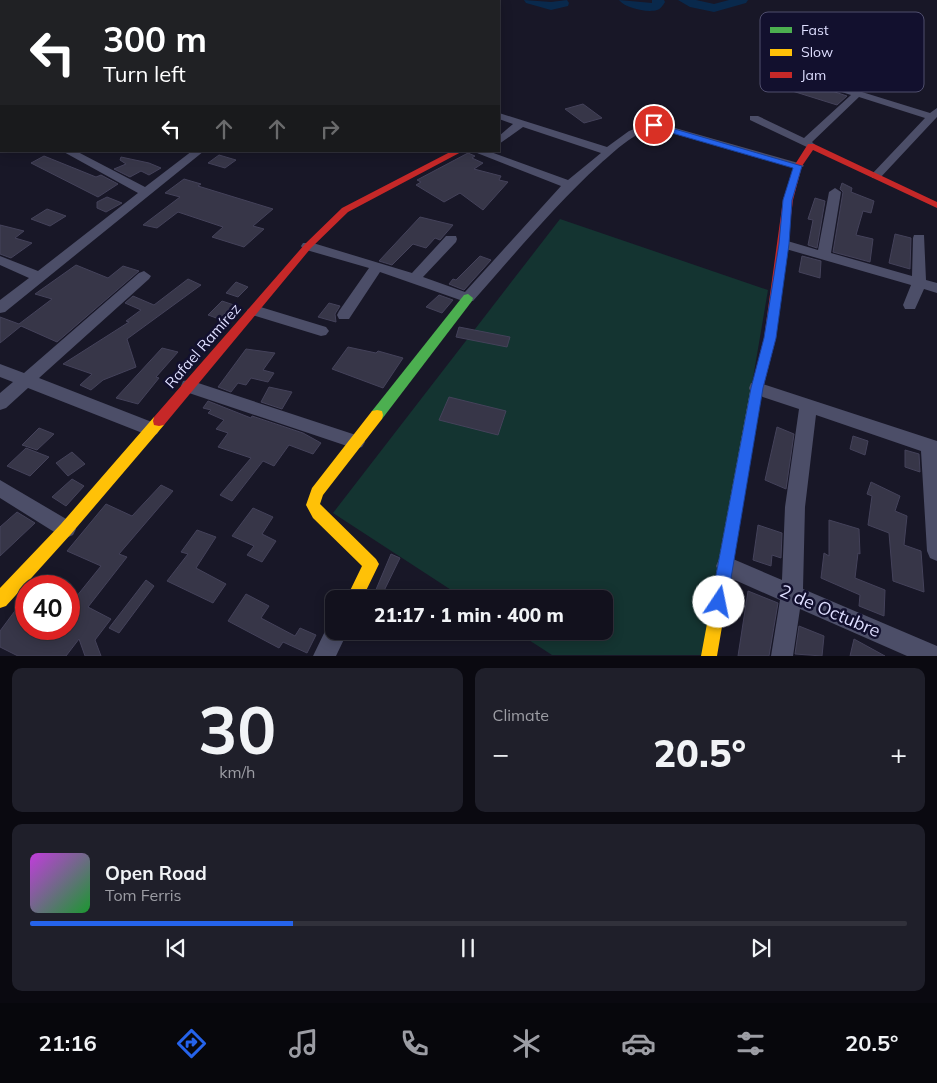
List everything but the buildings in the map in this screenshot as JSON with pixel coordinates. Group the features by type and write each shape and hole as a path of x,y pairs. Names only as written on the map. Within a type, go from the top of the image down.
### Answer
{"street":[{"path":"851,92 934,114 876,176"},
{"path":"709,656 757,388 770,338 784,244 788,200 798,166 808,144 857,94"},
{"path":"500,116 607,151"},
{"path":"754,118 937,206"},
{"path":"500,140 520,124"},
{"path":"358,590 371,564 318,513 313,505 317,492 468,298 569,185 589,170 607,151 636,130 654,125 798,166"},
{"path":"68,152 145,192"},
{"path":"0,308 197,152"},
{"name":"Rafael Ramírez","path":"0,600 66,529 308,246 345,210 457,152"},
{"path":"482,152 569,185"},
{"path":"824,256 835,192"},
{"path":"910,304 918,283 919,238"},
{"path":"414,279 451,239"},
{"path":"784,244 937,288"},
{"path":"308,246 377,266 468,298"},
{"path":"0,260 40,277"},
{"path":"344,315 377,266"},
{"path":"0,403 144,276"},
{"path":"254,310 322,331"},
{"path":"0,370 151,429"},
{"path":"189,386 356,442"},
{"path":"757,388 934,448 937,551"},
{"path":"782,656 792,594 795,507 806,435 808,405"},
{"path":"0,488 66,529"},
{"name":"2 de Octubre","path":"726,566 934,656"},
{"path":"324,656 332,640"}],"green space":[{"path":"560,219 768,290 706,655 552,655 529,640 613,640 613,590 451,590 333,513"}],"waterway":[{"path":"530,0 551,6 563,3 561,0"},
{"path":"625,0 642,6 655,7 659,2 658,0"},
{"path":"684,0 709,8 742,0"}],"traffic: fast":[{"path":"377,415 468,298"}],"traffic: slow":[{"path":"709,656 756,392"},
{"path":"358,590 371,564 318,513 313,505 317,492 377,415"},
{"path":"0,600 66,529 159,421"}],"traffic: jam":[{"path":"756,392 770,338 788,200 798,166 811,146 937,205"},
{"path":"159,421 308,246 345,210 457,152"}],"route":[{"path":"654,125 685,132 798,166 788,200 784,244 770,338 757,388 719,602"}]}
